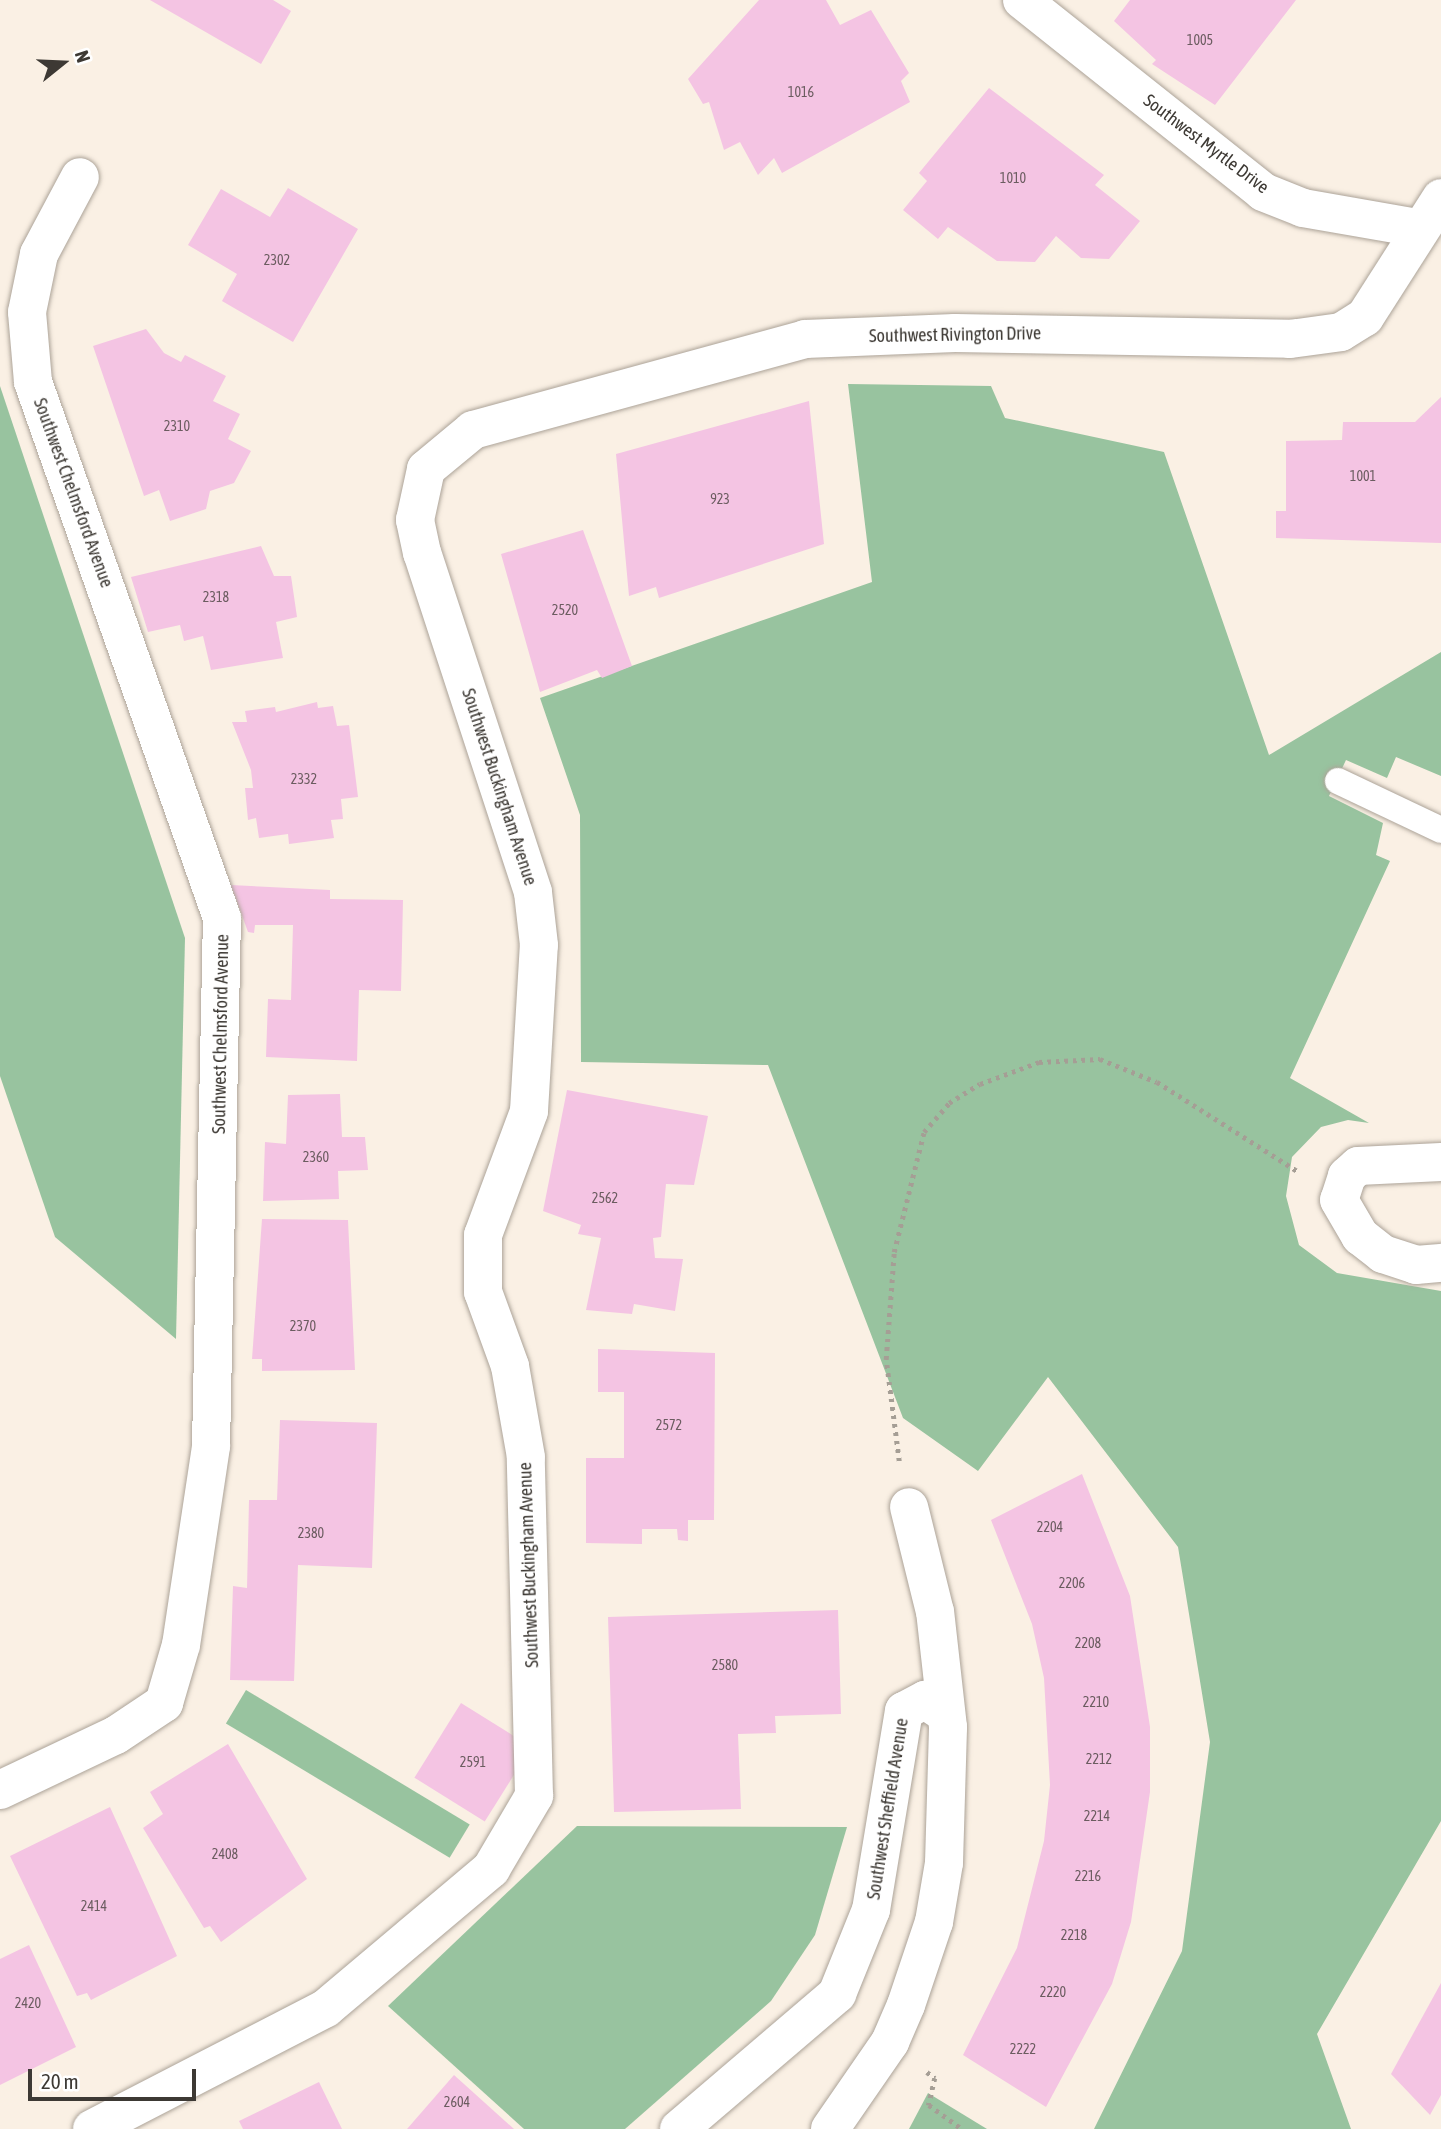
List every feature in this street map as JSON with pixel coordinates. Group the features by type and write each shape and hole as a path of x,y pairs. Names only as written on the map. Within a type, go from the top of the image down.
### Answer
{"street":[{"name":"Southwest Myrtle Drive","path":"1022,0 1264,191 1303,208 1418,228"},
{"name":"Southwest Chelmsford Avenue","path":"0,1790 116,1735 164,1703 181,1645 211,1446 222,918 33,382 27,312 38,254 80,177"},
{"name":"Southwest Rivington Drive","path":"426,469 473,430 804,339 955,332 1317,338 1365,317 1418,228 1441,198"},
{"name":"Southwest Buckingham Avenue","path":"92,2129 326,2008 491,1869 534,1796 526,1457 510,1366 483,1292 484,1235 529,1111 539,945 527,872 422,553 415,520 426,469"},
{"path":"1441,1162 1369,1163 1347,1175 1340,1188 1343,1215 1383,1254 1416,1265 1441,1263"},
{"path":"830,2129 872,2071 906,2005 934,1922 944,1863 944,1713 936,1612 909,1507"},
{"name":"Southwest Sheffield Avenue","path":"680,2129 837,1994 871,1910 904,1711 925,1700 944,1713"}],"lane":[{"path":"1338,780 1441,830"}],"path":[{"path":"909,1507 886,1359 894,1252 923,1132 949,1103 979,1084 1040,1062 1100,1059 1157,1082 1279,1163 1340,1188"},
{"path":"872,2071 900,2090 922,2069 936,2078 929,2105 962,2129"}],"green space":[{"path":"848,384 991,386 1005,418 1164,452 1269,755 1441,652 1441,776 1396,757 1387,778 1346,760 1329,796 1383,823 1376,855 1390,861 1290,1078 1369,1123 1348,1120 1321,1127 1292,1157 1286,1196 1299,1245 1337,1273 1441,1291 1441,1821 1317,2034 1351,2129 1094,2129 1182,1951 1210,1742 1178,1547 1048,1377 978,1471 903,1418 768,1065 581,1062 580,815 540,698 872,582"},
{"path":"0,386 185,938 176,1339 55,1237 0,1076"},
{"path":"246,1690 470,1824 450,1858 226,1723"},
{"path":"577,1826 847,1827 815,1935 771,2001 625,2129 524,2129 388,2006"},
{"path":"928,2093 987,2129 909,2129"}],"building":[{"path":"150,0 273,0 291,11 261,64"},
{"path":"759,0 826,0 840,25 871,10 909,73 901,81 910,102 782,173 774,158 758,175 740,142 724,150 709,102 703,104 688,79"},
{"path":"1130,0 1296,0 1215,105 1152,64 1156,60 1114,21"},
{"path":"989,88 1104,175 1095,185 1140,221 1109,259 1081,258 1056,236 1035,262 997,261 948,227 938,239 903,210 927,181 919,173"},
{"path":"288,188 358,229 293,342 222,301 237,274 188,245 221,189 270,217"},
{"path":"146,329 164,353 181,362 185,355 226,376 213,401 240,414 228,439 251,451 234,483 210,491 206,509 170,521 159,490 144,496 93,346"},
{"path":"1441,397 1441,543 1276,538 1276,511 1286,511 1286,441 1342,440 1343,422 1415,422"},
{"path":"809,401 824,544 659,598 656,587 629,596 616,454"},
{"path":"583,530 632,666 602,678 597,670 540,692 501,554"},
{"path":"261,546 274,576 291,576 297,617 276,622 283,658 211,670 203,636 184,641 180,625 148,632 131,577"},
{"path":"317,702 318,708 333,706 337,726 349,725 358,797 341,799 343,819 331,820 334,838 289,844 288,834 259,838 256,818 248,820 245,788 253,788 251,770 232,722 247,722 245,711 275,707 276,712"},
{"path":"231,885 330,890 330,899 403,900 401,991 359,990 357,1061 266,1057 268,999 291,1000 293,925 255,925 254,933 248,932"},
{"path":"567,1090 708,1116 694,1185 666,1184 661,1237 653,1238 655,1258 683,1259 675,1311 634,1304 632,1314 586,1310 601,1238 578,1234 581,1225 543,1211"},
{"path":"340,1094 342,1137 365,1137 368,1170 338,1171 339,1199 263,1201 265,1142 286,1144 288,1095"},
{"path":"262,1219 348,1220 355,1370 262,1371 262,1359 252,1359"},
{"path":"598,1349 715,1353 714,1520 688,1520 688,1541 678,1540 677,1529 642,1529 642,1544 586,1543 586,1458 624,1458 624,1392 598,1392"},
{"path":"280,1420 377,1423 372,1568 298,1565 294,1681 230,1680 233,1586 247,1588 249,1500 277,1500"},
{"path":"1082,1474 1130,1596 1150,1727 1150,1792 1131,1922 1112,1984 1046,2107 963,2055 1017,1948 1044,1841 1050,1785 1044,1678 1032,1624 991,1520"},
{"path":"838,1610 841,1714 775,1716 776,1733 738,1734 741,1809 614,1812 608,1617"},
{"path":"461,1703 531,1747 485,1822 414,1778"},
{"path":"228,1744 307,1879 221,1942 210,1926 204,1928 143,1828 163,1814 150,1792"},
{"path":"110,1807 177,1956 91,2000 87,1993 77,1996 10,1856"},
{"path":"29,1945 76,2047 0,2085 0,1959"},
{"path":"1441,1983 1441,2095 1430,2115 1391,2074"},
{"path":"454,2075 514,2129 407,2129"},
{"path":"319,2082 342,2129 243,2129 239,2121"}]}
